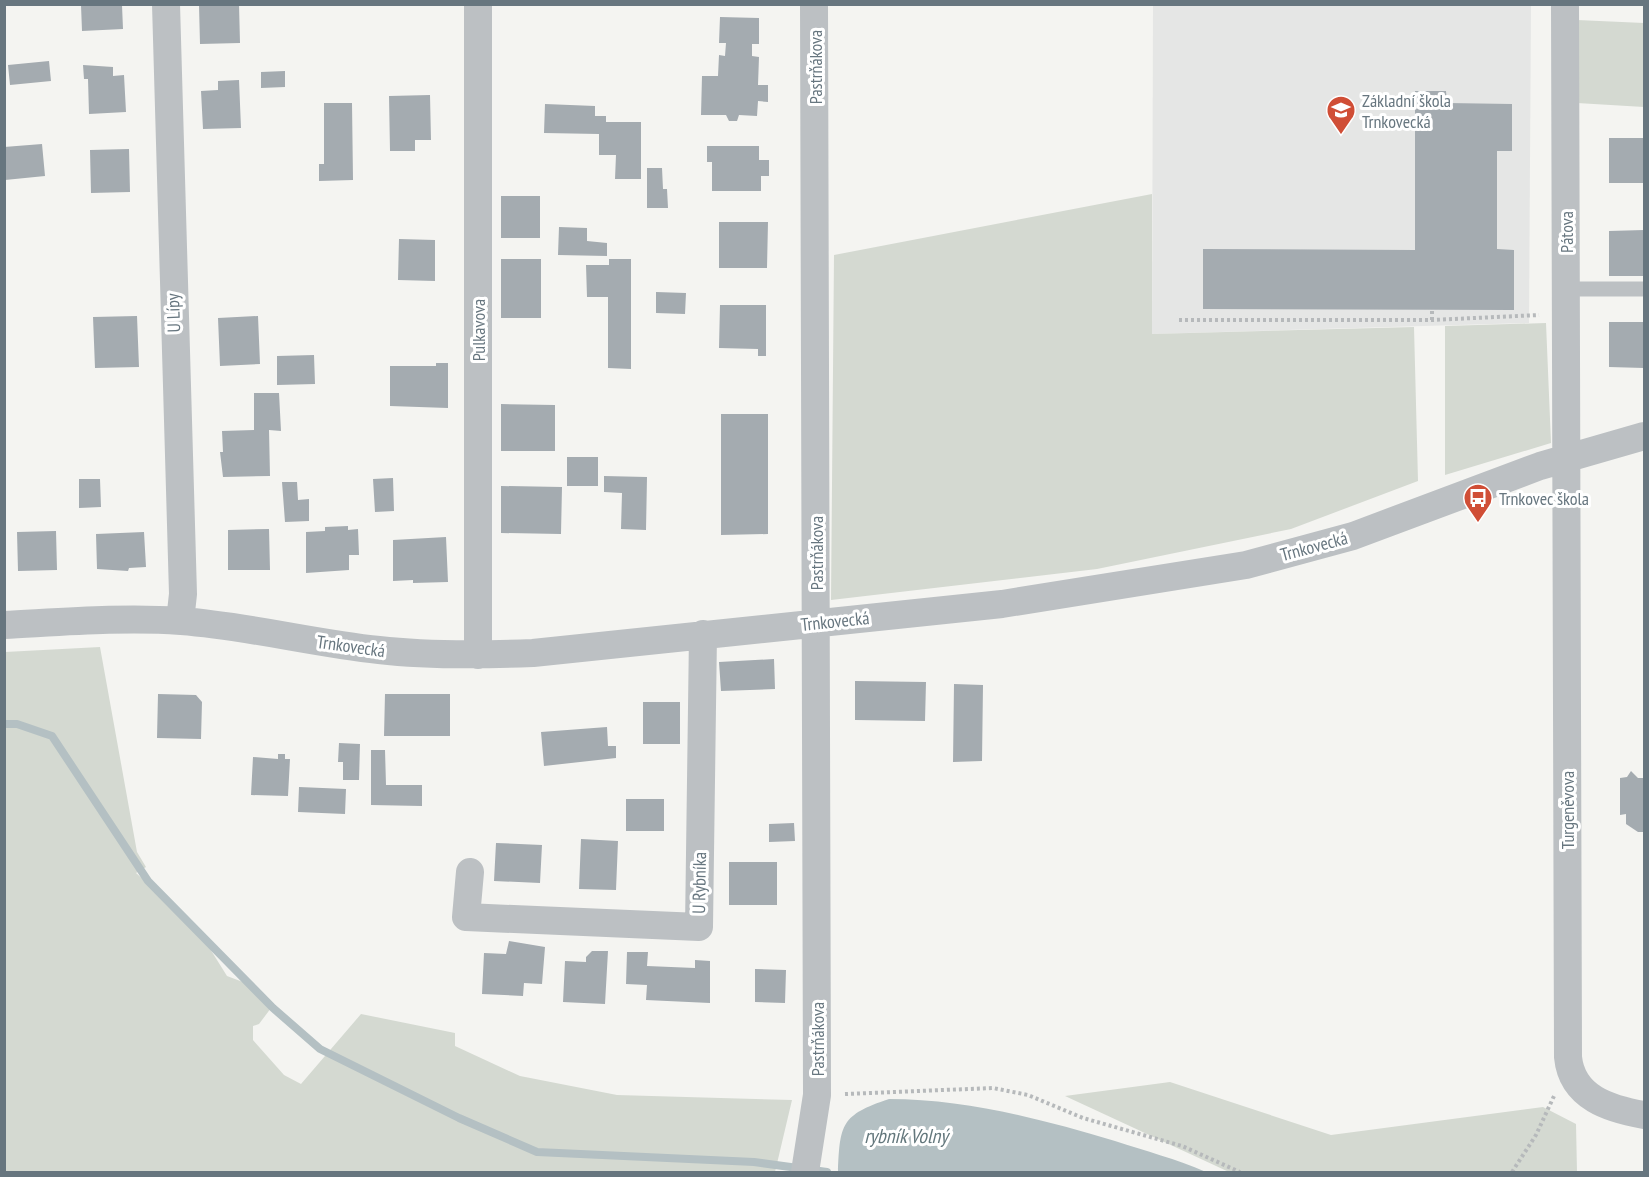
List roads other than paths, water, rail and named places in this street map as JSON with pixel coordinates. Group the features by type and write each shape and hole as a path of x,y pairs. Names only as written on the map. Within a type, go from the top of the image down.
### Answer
{"street":[{"name":"U Lípy","path":"166,4 183,594 180,621"},
{"name":"Pulkavova","path":"478,4 478,655"},
{"name":"Pastrňákova","path":"807,1162 817,1095 814,4"},
{"name":"Pátova","path":"1565,4 1567,459"},
{"name":"Trnkovecká","path":"4,625 121,620 180,621 233,626 380,651 478,655 533,653 1002,604 1246,565 1353,536 1529,470 1644,436"},
{"name":"Turgeněvova","path":"1567,459 1569,1067 1582,1090 1604,1105 1644,1114"},
{"name":"U Rybníka","path":"470,872 466,917 699,927 704,634"}],"lane":[{"path":"1566,301 1644,289"}],"water":[{"name":"rybník Volný","path":"889,1099 946,1102 1031,1118 1115,1141 1206,1172 838,1172 840,1143 846,1124 861,1110"}],"waterway":[{"path":"4,724 17,724 52,736 148,881 273,1008 320,1049 459,1118 537,1152 754,1162 827,1172"}],"place":[{"name":"Základní škola Trnkovecká","path":"1341,136"},
{"name":"Trnkovec škola","path":"1478,524"}]}
